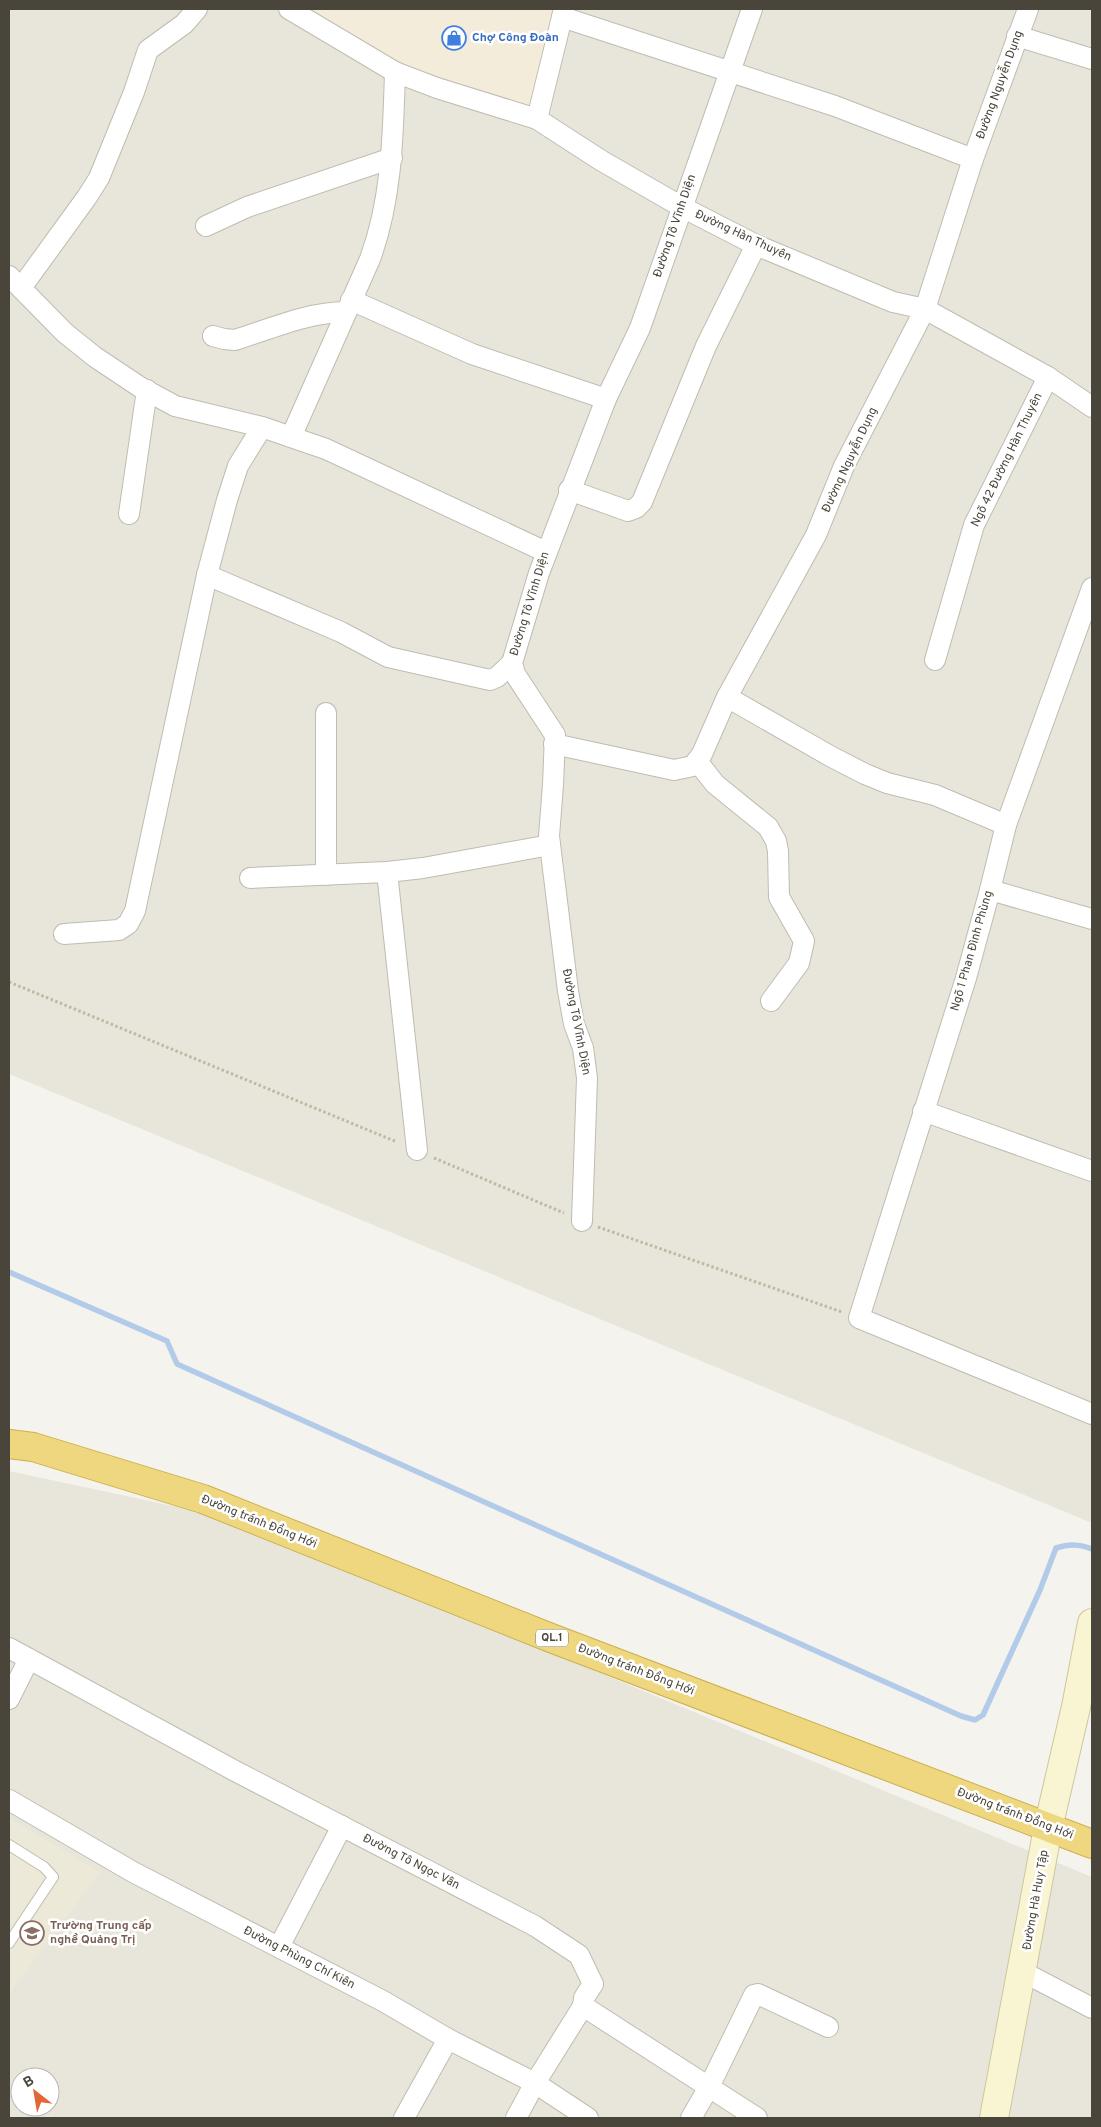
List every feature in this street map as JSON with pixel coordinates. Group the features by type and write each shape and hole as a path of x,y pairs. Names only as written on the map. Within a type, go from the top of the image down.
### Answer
{"highway":[{"name":"Đường tránh Đồng Hới","path":"9,1444 33,1447 203,1499 551,1638 1092,1844"}],"main road":[{"name":"Đường Hà Huy Tập","path":"994,2118 1023,1972 1048,1828 1076,1707 1092,1623"}],"street":[{"path":"197,9 184,24 148,50 134,92 99,178 88,197 15,282 65,332 95,358 175,406 262,427 326,449 546,552"},
{"name":"Đường Tô Vĩnh Diện","path":"582,1221 587,1078 583,1048 574,1024 568,991 550,846 555,735 516,674 512,663 546,552 606,399 640,328 752,9"},
{"name":"Đường Nguyễn Dụng","path":"697,761 702,754 727,697 816,535 844,466 925,309 974,159 1028,9"},
{"name":"Đường Hàn Thuyên","path":"295,10 394,72 537,120 602,162 682,207 756,245 892,302 925,309 1048,376 1092,407"},
{"path":"537,120 563,13 864,116 974,159"},
{"path":"1017,36 1092,59"},
{"path":"291,437 380,231 392,158 394,72"},
{"path":"206,226 248,207 392,158"},
{"path":"569,490 628,511 636,508 642,502 706,346 756,245"},
{"path":"214,336 234,340 349,306 472,354 606,399"},
{"name":"Ngõ 42 Đường Hàn Thuyên","path":"935,660 974,525 1048,376"},
{"path":"129,514 147,390"},
{"path":"64,934 119,930 128,924 135,911 207,575 238,466 262,427"},
{"path":"207,575 341,632 388,656 490,680 497,677 512,663"},
{"name":"Ngõ 1 Phan Đình Phùng","path":"1092,588 1006,825 966,978 859,1318 1092,1414"},
{"path":"727,697 865,774 887,783 935,795 1006,825"},
{"path":"326,713 326,875"},
{"path":"554,744 674,770 692,766 697,761 715,784 768,827 776,841 778,850 780,897 804,941 799,963 771,1001"},
{"path":"250,878 387,872 423,868 550,846"},
{"path":"387,872 417,1150"},
{"path":"990,890 1092,918"},
{"path":"923,1111 1092,1171"},
{"name":"Đường Tô Ngọc Vân","path":"9,1648 342,1826 535,1926 579,1955 593,1984 584,1998 583,2006"},
{"path":"9,1699 29,1659"},
{"name":"Đường Phùng Chí Kiên","path":"9,1800 133,1872 383,2001 448,2039 535,2083 588,2118"},
{"path":"279,1947 342,1826"},
{"path":"1023,1972 1092,2008"},
{"path":"691,2118 709,2087 754,1995 758,1994 828,2027"},
{"path":"516,2118 535,2083 583,2006 757,2118"},
{"path":"404,2118 448,2039"}],"lane":[{"path":"9,1845 44,1867 53,1877 9,1943"}],"shaded area":[{"path":"9,9 1092,9 1092,1523 9,1074"},
{"name":"Chợ Công Đoàn","path":"311,9 563,9 529,106 402,65 311,12"},
{"path":"9,1471 187,1509 552,1653 1092,1877 1092,2118 9,2118"},
{"name":"Trường Trung cấp nghề Quảng Trị","path":"9,1818 100,1872 9,1994"}],"waterway":[{"path":"9,1272 167,1341 177,1364 961,1716 975,1720 983,1715 1040,1590 1056,1548 1074,1545 1092,1549"}],"place":[{"name":"Chợ Công Đoàn","path":"454,38"},
{"name":"Trường Trung cấp nghề Quảng Trị","path":"32,1933"}]}
